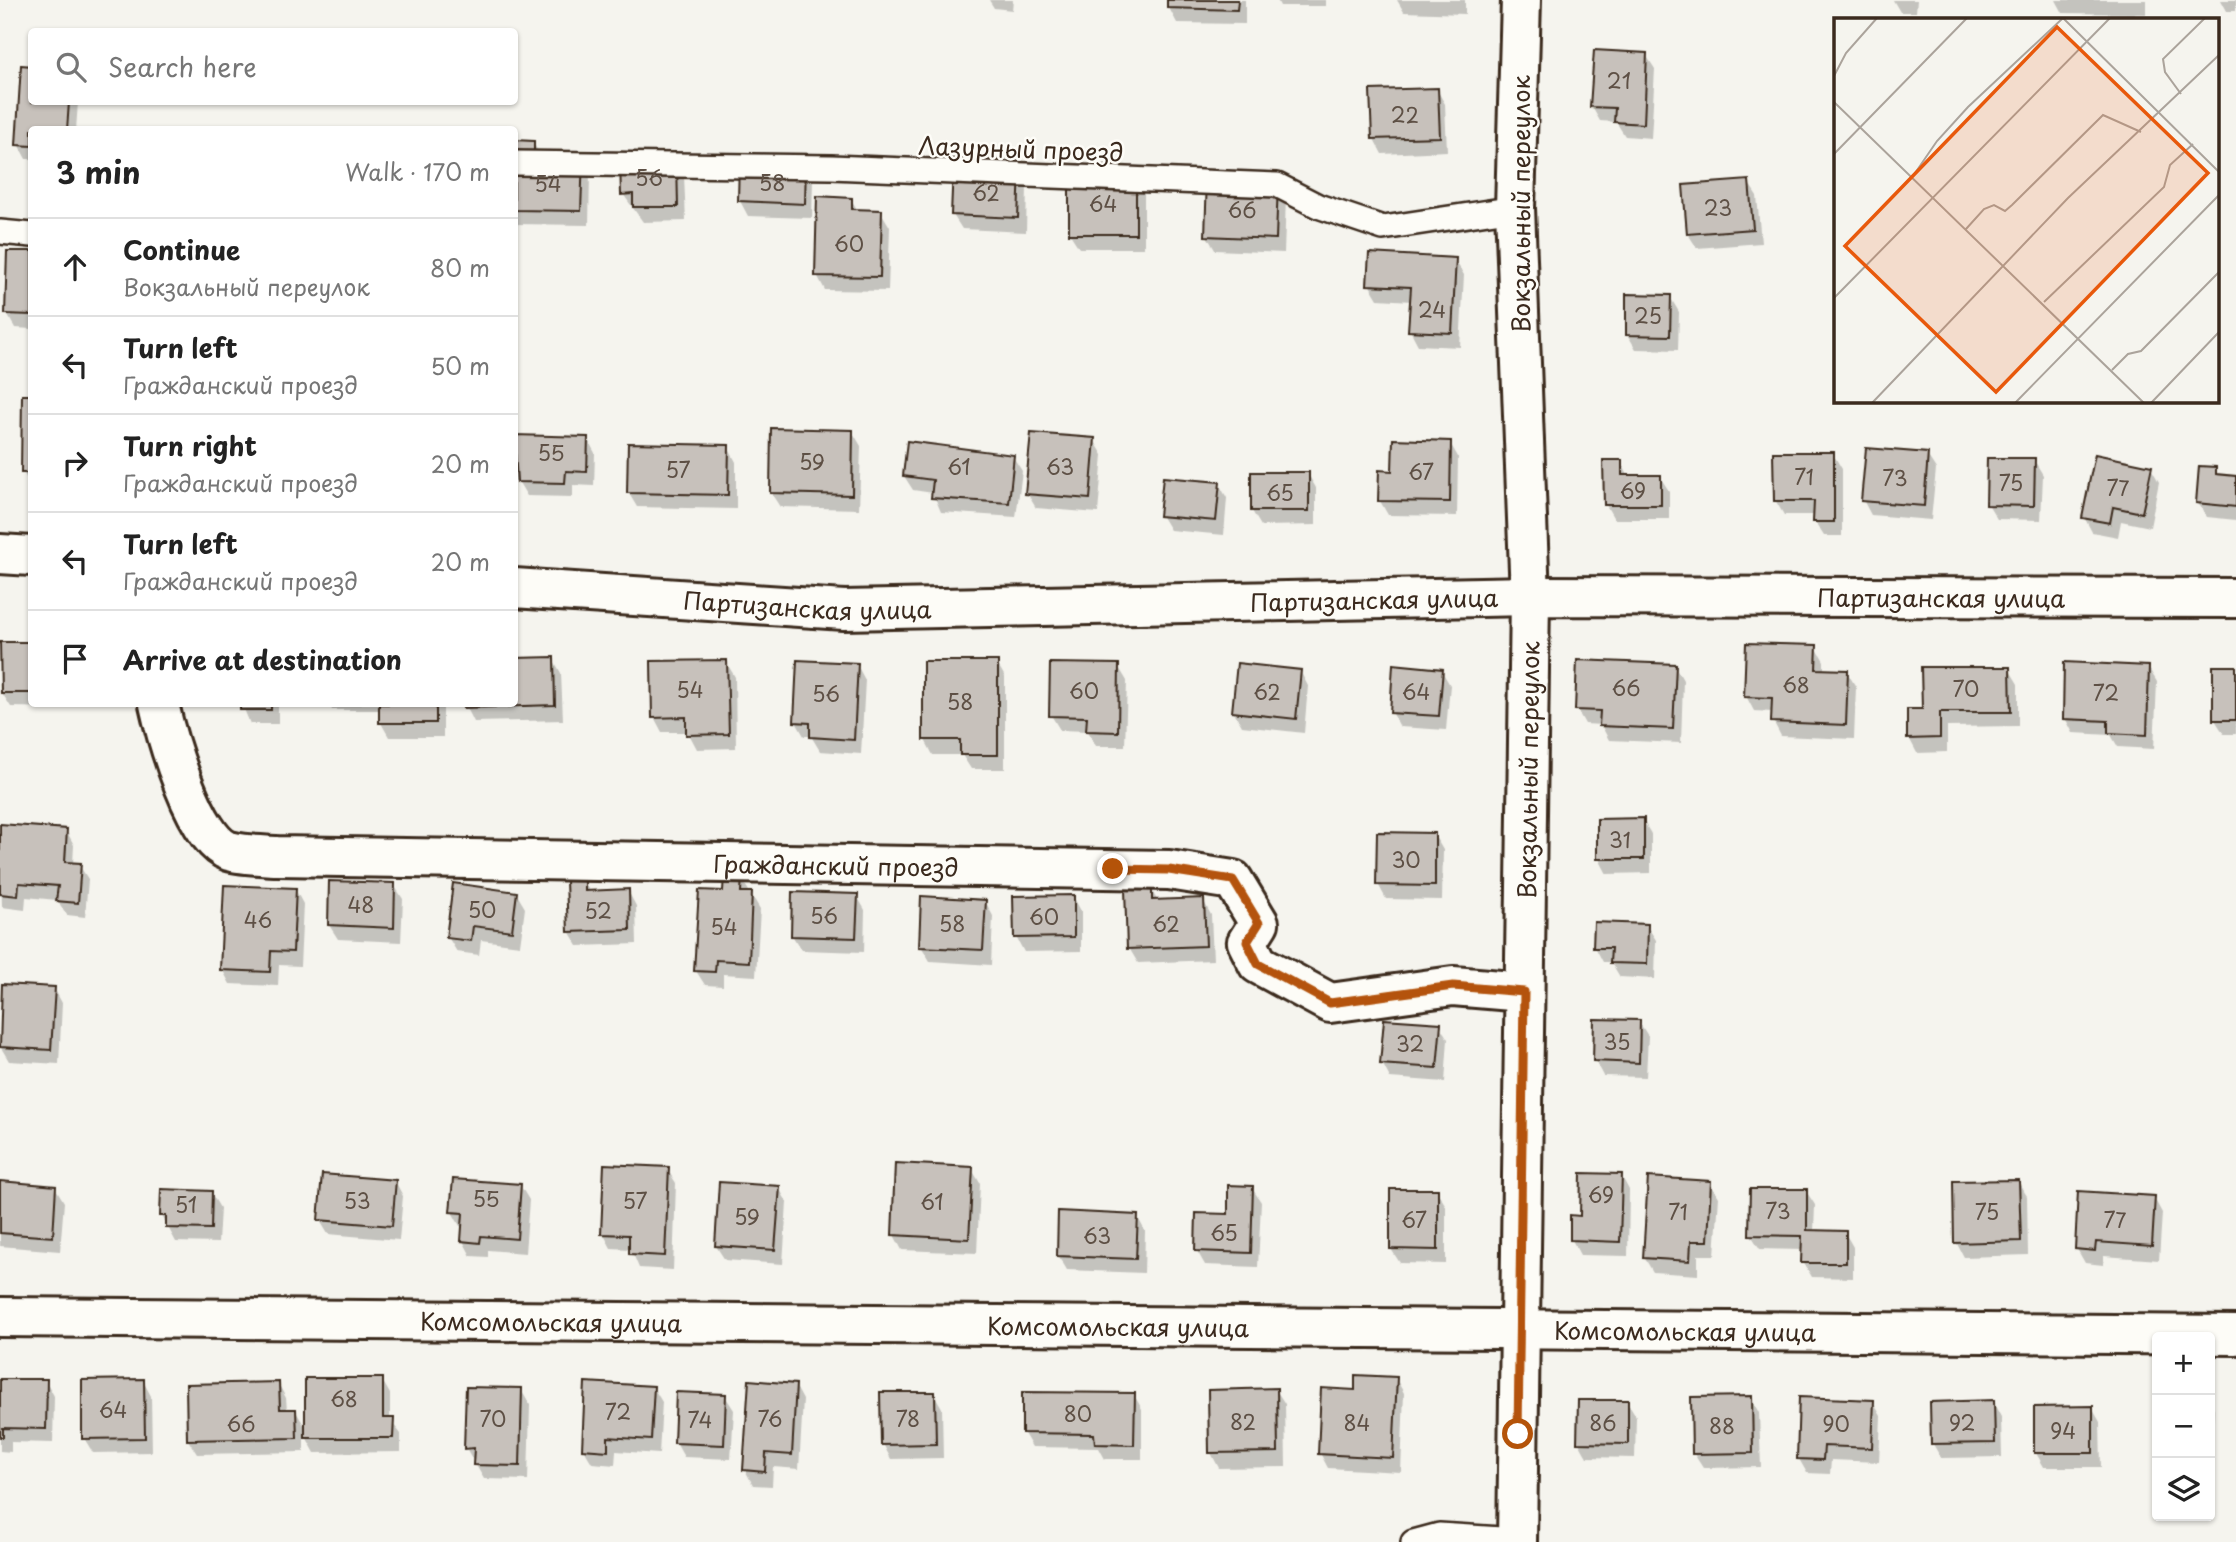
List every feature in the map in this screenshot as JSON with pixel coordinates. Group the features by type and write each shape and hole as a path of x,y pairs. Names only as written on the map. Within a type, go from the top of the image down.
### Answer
{"street":[{"name":"Вокзальный переулок","path":"1517,1541 1530,596 1515,208 1521,0"},
{"path":"0,554 28,556"},
{"name":"Партизанская улица","path":"518,587 844,610 1530,596 2236,598"},
{"name":"Гражданский проезд","path":"160,707 166,738 201,825 227,850 291,857 1169,870 1233,880 1259,923 1247,942 1258,964 1330,1003 1453,986 1524,992"},
{"name":"Комсомольская улица","path":"0,1317 2236,1335"}],"lane":[{"name":"Лазурный проезд","path":"518,163 831,167 1277,185 1318,206 1383,228 1515,208"},
{"path":"0,232 28,235"},
{"path":"1413,1542 1439,1535 1517,1541"}],"building":[{"path":"1167,0 1238,0 1237,10 1167,8"},
{"path":"1594,50 1647,53 1644,124 1614,122 1615,108 1590,107"},
{"path":"21,65 28,66 28,105 69,105 67,126 28,126 28,146 16,145"},
{"path":"1438,88 1440,137 1372,139 1370,90"},
{"path":"518,140 534,141 534,154 583,156 581,211 518,210"},
{"path":"677,160 678,207 633,207 633,194 621,195 620,161"},
{"path":"739,161 806,163 805,204 738,201"},
{"path":"953,166 1020,169 1018,218 951,215"},
{"path":"1069,172 1136,172 1136,234 1069,234"},
{"path":"1207,178 1278,181 1276,239 1205,236"},
{"path":"1749,180 1753,229 1687,234 1683,185"},
{"path":"817,196 852,198 852,209 882,210 880,277 815,276"},
{"path":"7,251 28,251 28,315 5,314"},
{"path":"1369,253 1456,258 1452,333 1408,331 1411,287 1367,285"},
{"path":"1626,294 1671,295 1670,336 1626,335"},
{"path":"22,395 28,395 28,473 21,473"},
{"path":"771,428 853,430 852,495 770,493"},
{"path":"1031,433 1095,438 1090,499 1025,494"},
{"path":"518,435 588,437 587,472 566,471 565,483 518,482"},
{"path":"1393,439 1451,441 1450,502 1378,501 1379,470 1392,471"},
{"path":"907,441 1014,455 1009,503 931,498 933,480 903,476"},
{"path":"628,443 729,445 728,495 627,493"},
{"path":"1866,448 1928,453 1924,506 1861,501"},
{"path":"1773,452 1834,452 1834,522 1813,522 1814,501 1774,501"},
{"path":"2095,454 2152,466 2142,513 2113,507 2110,523 2082,518"},
{"path":"1987,458 2035,458 2034,506 1986,505"},
{"path":"1603,460 1622,460 1622,475 1661,475 1661,505 1604,505"},
{"path":"2199,466 2216,467 2216,474 2236,476 2236,507 2196,503"},
{"path":"1251,472 1309,472 1309,511 1251,511"},
{"path":"1163,477 1220,482 1216,521 1159,516"},
{"path":"0,642 28,642 28,693 1,693"},
{"path":"1746,643 1817,645 1816,669 1848,670 1846,725 1771,722 1772,698 1744,697"},
{"path":"554,657 555,705 518,706 518,658"},
{"path":"727,660 729,734 686,735 686,717 652,718 651,661"},
{"path":"797,660 858,663 854,740 810,737 810,723 794,722"},
{"path":"1577,660 1676,664 1673,729 1599,726 1600,711 1575,710"},
{"path":"923,661 998,661 998,755 960,755 960,740 923,740"},
{"path":"2064,662 2149,666 2147,735 2108,733 2108,721 2063,719"},
{"path":"1050,663 1119,664 1118,732 1086,731 1087,717 1049,716"},
{"path":"1237,663 1301,670 1296,719 1232,712"},
{"path":"1393,664 1443,669 1439,716 1390,713"},
{"path":"2213,666 2236,666 2236,720 2213,720"},
{"path":"1921,667 2010,667 2011,712 1940,712 1940,738 1907,739 1907,709 1922,709"},
{"path":"240,707 271,707 271,710 240,710"},
{"path":"379,707 436,707 436,723 379,723"},
{"path":"1644,818 1644,859 1597,859 1597,819"},
{"path":"0,824 67,829 65,862 81,863 78,903 56,901 58,886 19,883 18,896 0,894"},
{"path":"1377,832 1435,833 1435,886 1376,885"},
{"path":"724,876 742,876 741,892 752,892 749,962 716,960 715,972 694,971 699,890 723,891"},
{"path":"329,881 395,883 394,928 328,925"},
{"path":"566,881 585,881 585,891 629,889 630,930 568,932"},
{"path":"453,883 517,892 512,931 473,926 471,941 446,938"},
{"path":"224,885 296,888 293,952 271,951 270,972 220,970"},
{"path":"1152,887 1152,900 1204,898 1206,946 1127,949 1125,889"},
{"path":"792,892 858,894 856,938 791,936"},
{"path":"1074,895 1074,937 1014,938 1013,896"},
{"path":"921,896 986,900 983,950 919,947"},
{"path":"1594,922 1648,924 1647,964 1610,963 1611,948 1593,948"},
{"path":"2,984 55,987 51,1050 0,1047"},
{"path":"1384,1019 1441,1023 1437,1068 1380,1064"},
{"path":"1594,1019 1640,1020 1639,1063 1593,1061"},
{"path":"895,1163 973,1167 969,1239 892,1235"},
{"path":"604,1164 669,1167 665,1256 629,1254 629,1235 601,1234"},
{"path":"1581,1173 1622,1174 1620,1242 1570,1240 1570,1215 1580,1216"},
{"path":"322,1174 396,1180 392,1226 318,1220"},
{"path":"1648,1177 1711,1181 1708,1241 1691,1241 1690,1261 1643,1258"},
{"path":"453,1179 521,1184 517,1239 481,1236 480,1243 461,1241 463,1213 450,1212"},
{"path":"2019,1180 2021,1241 1954,1243 1953,1181"},
{"path":"0,1181 56,1186 53,1237 0,1233"},
{"path":"719,1182 780,1186 775,1250 715,1246"},
{"path":"1228,1185 1253,1186 1251,1253 1195,1251 1196,1213 1228,1214"},
{"path":"161,1189 212,1191 211,1229 166,1228 166,1216 160,1216"},
{"path":"1390,1189 1438,1189 1438,1250 1390,1249"},
{"path":"1750,1189 1807,1189 1807,1230 1846,1231 1846,1263 1801,1263 1802,1236 1749,1235"},
{"path":"2078,1191 2155,1196 2152,1246 2096,1242 2095,1251 2075,1249"},
{"path":"1058,1211 1138,1215 1136,1259 1057,1256"},
{"path":"1355,1375 1397,1377 1393,1458 1318,1454 1321,1388 1355,1390"},
{"path":"305,1378 383,1378 383,1418 394,1418 393,1438 305,1438"},
{"path":"0,1379 47,1379 46,1429 3,1428 3,1437 0,1437"},
{"path":"144,1379 145,1438 82,1439 82,1380"},
{"path":"749,1380 796,1384 792,1455 766,1453 765,1472 743,1470"},
{"path":"279,1382 280,1409 296,1409 297,1438 187,1440 186,1384"},
{"path":"585,1382 654,1386 651,1440 608,1437 608,1451 582,1449"},
{"path":"466,1387 522,1388 520,1466 473,1465 474,1448 464,1449"},
{"path":"1277,1388 1278,1452 1209,1453 1208,1390"},
{"path":"676,1392 726,1394 724,1445 674,1443"},
{"path":"880,1392 935,1392 936,1444 881,1445"},
{"path":"1022,1392 1135,1393 1134,1445 1095,1444 1094,1434 1022,1433"},
{"path":"1752,1396 1753,1453 1692,1454 1691,1397"},
{"path":"1799,1397 1874,1400 1872,1448 1824,1446 1823,1460 1797,1459"},
{"path":"1578,1400 1628,1400 1628,1444 1577,1443"},
{"path":"1994,1400 1995,1443 1931,1444 1930,1402"},
{"path":"2093,1406 2093,1453 2034,1453 2034,1407"}],"route":[{"path":"1113,869 1169,870 1233,880 1259,923 1247,942 1258,964 1330,1003 1453,986 1524,992 1518,1434"}]}
